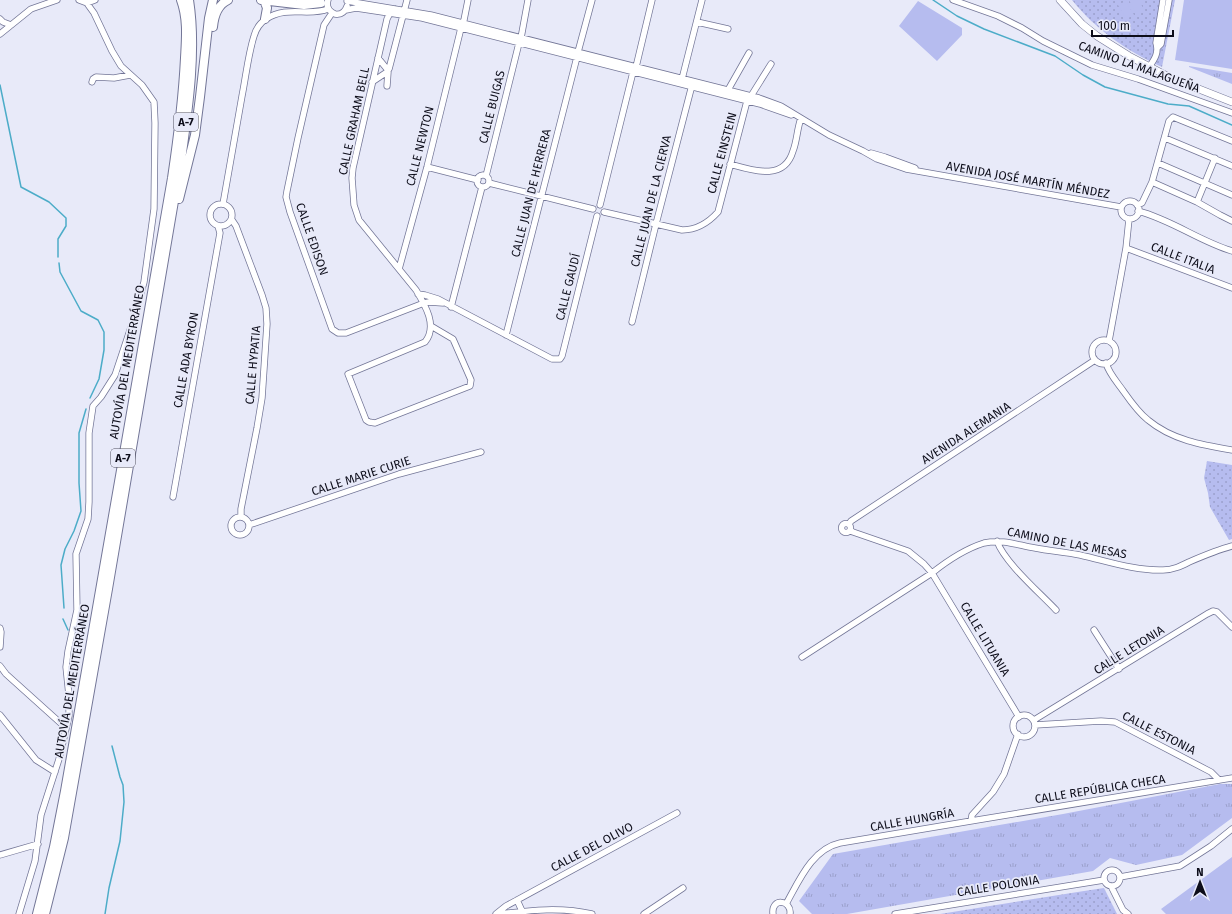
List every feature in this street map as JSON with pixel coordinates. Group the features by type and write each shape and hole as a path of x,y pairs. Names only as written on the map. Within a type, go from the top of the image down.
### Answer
{"highway":[{"name":"AUTOVÍA DEL MEDITERRÁNEO","path":"37,914 54,847 65,791 172,178 185,71 186,28 181,0"},
{"name":"AUTOVÍA DEL MEDITERRÁNEO","path":"45,914 64,838 184,141 189,92 192,31 190,0"},
{"path":"200,96 209,18 213,0"},
{"path":"200,96 207,68 214,20 220,6 228,0"},
{"path":"263,0 327,6"},
{"path":"263,0 267,8 265,20"},
{"name":"AUTOVÍA DEL MEDITERRÁNEO","path":"167,242 189,162 195,135 200,96"}],"main road":[{"path":"1060,0 1082,24 1110,44 1171,78 1232,102"},
{"path":"1066,0 1081,17 1110,44"}],"street":[{"path":"0,34 31,8 57,0"},
{"path":"81,1 95,0 94,12"},
{"path":"301,0 327,6"},
{"path":"387,86 388,69 407,0"},
{"name":"CALLE NEWTON","path":"399,269 427,167 468,0"},
{"name":"CALLE BUIGAS","path":"486,176 520,40 528,0"},
{"name":"CALLE JUAN DE HERRERA","path":"506,335 592,0"},
{"path":"600,205 652,0"},
{"path":"682,79 702,0"},
{"name":"CAMINO LA MALAGUEÑA","path":"952,0 998,16 1043,41 1092,64 1232,113"},
{"path":"1149,67 1155,58 1157,48 1156,43 1164,0"},
{"path":"1157,48 1161,44 1169,0"},
{"path":"18,914 35,861 41,815 55,772 69,716 69,696 66,667 76,610 76,554 88,519 90,502 89,434 93,406 101,397 115,375 134,318 144,282 154,209 155,111 151,97 142,85 121,66 112,51 94,12 81,1"},
{"path":"346,10 347,1"},
{"name":"AVENIDA JOSÉ MARTÍN MÉNDEZ","path":"347,1 396,9 578,55 693,87 764,103 773,103 788,110 829,135 863,151 885,157 931,174 1122,207"},
{"path":"223,204 254,36 258,27 265,20 278,13 288,11 319,12 327,6"},
{"name":"AVENIDA JOSÉ MARTÍN MÉNDEZ","path":"327,6 338,15 346,10 356,8 431,15 461,25"},
{"name":"CALLE EDISON","path":"327,6 287,191 286,197 290,212 334,332 346,333 424,303"},
{"path":"390,12 396,9"},
{"name":"CALLE GRAHAM BELL","path":"390,12 372,82 353,168 352,178 354,205 359,220 399,269 424,303 432,326"},
{"path":"0,19 11,25"},
{"path":"697,22 728,29"},
{"name":"AVENIDA JOSÉ MARTÍN MÉNDEZ","path":"520,40 561,48 578,55"},
{"path":"728,90 749,53"},
{"path":"378,58 388,69"},
{"name":"CALLE EINSTEIN","path":"656,224 677,230 688,230 693,229 709,220 718,212 749,99 771,64"},
{"path":"372,82 388,69"},
{"name":"AVENIDA JOSÉ MARTÍN MÉNDEZ","path":"634,70 650,71 728,90 800,118"},
{"path":"92,82 96,77 114,78 130,75"},
{"name":"AVENIDA JOSÉ MARTÍN MÉNDEZ","path":"667,80 675,79 680,81 682,79"},
{"name":"CALLE JUAN DE LA CIERVA","path":"632,322 691,89 693,87"},
{"path":"1137,205 1142,203 1152,182 1169,121 1172,117 1232,141"},
{"path":"730,164 770,172 783,168 788,163 793,153 800,118"},
{"path":"1165,138 1232,166"},
{"path":"1197,202 1215,158"},
{"path":"1158,163 1232,195"},
{"path":"427,167 478,180"},
{"path":"478,180 482,176 486,176 489,183"},
{"path":"478,180 479,185 482,187"},
{"path":"1152,182 1197,202 1220,216 1232,221"},
{"path":"489,183 593,209"},
{"path":"482,187 485,187 489,183"},
{"path":"451,307 482,187"},
{"path":"1131,201 1137,205 1138,211 1135,217 1129,218 1123,216 1121,212 1124,203 1131,201"},
{"path":"223,204 231,210 233,216 232,220 226,226 218,226 210,219 210,211 215,205 223,204"},
{"path":"593,209 600,205"},
{"path":"600,205 604,212"},
{"path":"593,209 597,216 604,212 656,224"},
{"path":"1138,211 1164,219 1232,251"},
{"name":"CALLE GAUDÍ","path":"506,335 556,360 560,359 597,216"},
{"path":"1109,340 1126,248 1129,218"},
{"name":"CALLE HYPATIA","path":"232,220 236,226 262,296 266,308 268,324 262,398 241,509 241,517"},
{"name":"CALLE ADA BYRON","path":"173,497 220,232 218,226"},
{"name":"CALLE ITALIA","path":"1126,248 1232,288"},
{"path":"418,294 425,295 443,303 506,335"},
{"path":"424,303 443,303"},
{"path":"432,326 453,339 471,380 470,386 375,423 366,420 348,374 425,342 430,336 432,326"},
{"path":"1100,340 1109,340 1114,346 1116,353 1113,360 1106,363 1100,363 1095,360 1092,351 1096,343 1100,340"},
{"name":"AVENIDA ALEMANIA","path":"850,527 851,521 1095,360"},
{"path":"1106,363 1114,378 1132,403 1147,420 1163,431 1182,439 1206,446 1232,450"},
{"name":"CALLE MARIE CURIE","path":"249,525 399,474 481,452"},
{"path":"241,517 245,519 249,525 248,530 244,534 239,535 234,533 231,527 232,522 236,518 241,517"},
{"name":"CALLE LITUANIA","path":"850,527 853,532 908,551 924,564 932,573 1019,717"},
{"path":"997,541 1008,560 1056,610"},
{"name":"CAMINO DE LAS MESAS","path":"802,657 968,549 984,543 997,541 1009,542 1034,548 1061,551 1137,568 1154,570 1169,570 1232,546"},
{"name":"CALLE LETONIA","path":"1034,722 1213,611 1220,614 1232,627"},
{"path":"0,628 0,647"},
{"path":"1094,630 1119,669"},
{"path":"0,666 6,674 66,728"},
{"path":"0,715 36,760 55,772"},
{"path":"1025,715 1032,718 1034,722 1035,728 1031,734 1024,736 1018,734 1014,728 1016,719 1025,715"},
{"name":"CALLE ESTONIA","path":"1034,722 1115,722 1211,772 1220,780"},
{"name":"CALLE HUNGRÍA","path":"786,904 812,860 829,846 971,821 972,815 993,792 1004,774 1013,744 1018,734"},
{"name":"CALLE REPÚBLICA CHECA","path":"971,821 1232,778"},
{"name":"CALLE DEL OLIVO","path":"496,914 504,907 677,813"},
{"path":"1120,877 1180,866 1211,846 1232,829"},
{"path":"0,855 38,844"},
{"path":"1120,877 1117,872 1110,870 1106,873 1104,880 1111,886 1123,910 1128,914"},
{"path":"1111,886 1117,884 1120,877"},
{"name":"CALLE POLONIA","path":"895,914 1104,880"},
{"path":"644,914 683,888"},
{"path":"517,900 522,911"},
{"path":"773,914 772,908 780,902 786,904 790,914"},
{"path":"501,914 540,909 558,909 592,914"}],"green space":[{"path":"1072,0 1175,0 1162,67 1124,47 1113,39 1091,21"},
{"path":"1129,0 1139,0 1144,10 1136,14"},
{"path":"1184,0 1232,0 1232,69 1175,60"},
{"path":"918,1 962,28 962,35 937,61 899,26"},
{"path":"1126,1 1134,15 1126,19 1118,5"},
{"path":"1189,67 1232,73 1232,84"},
{"path":"1207,461 1232,465 1232,539 1229,540 1210,507 1204,478"},
{"path":"1220,784 1232,784 1232,818 1182,855 1136,865 1110,858 1093,871 847,914 812,914 799,901 833,854 1063,814"},
{"path":"1232,857 1232,914 1166,914 1161,909"},
{"path":"1104,888 1117,914 940,914 1084,891"}],"waterway":[{"path":"933,0 957,16 984,29 1055,56 1083,75 1105,87 1168,104 1189,106 1232,125"},
{"path":"0,85 21,187 49,202 66,218 66,226 58,239 58,257"},
{"path":"59,263 60,272 81,311 98,320 104,332 104,350 99,379 90,398"},
{"path":"64,608 61,565 65,549 74,531 81,511 79,483 79,433 86,409"},
{"path":"63,619 68,630"},
{"path":"105,914 109,888 120,841 124,802 123,785 112,746"}]}
